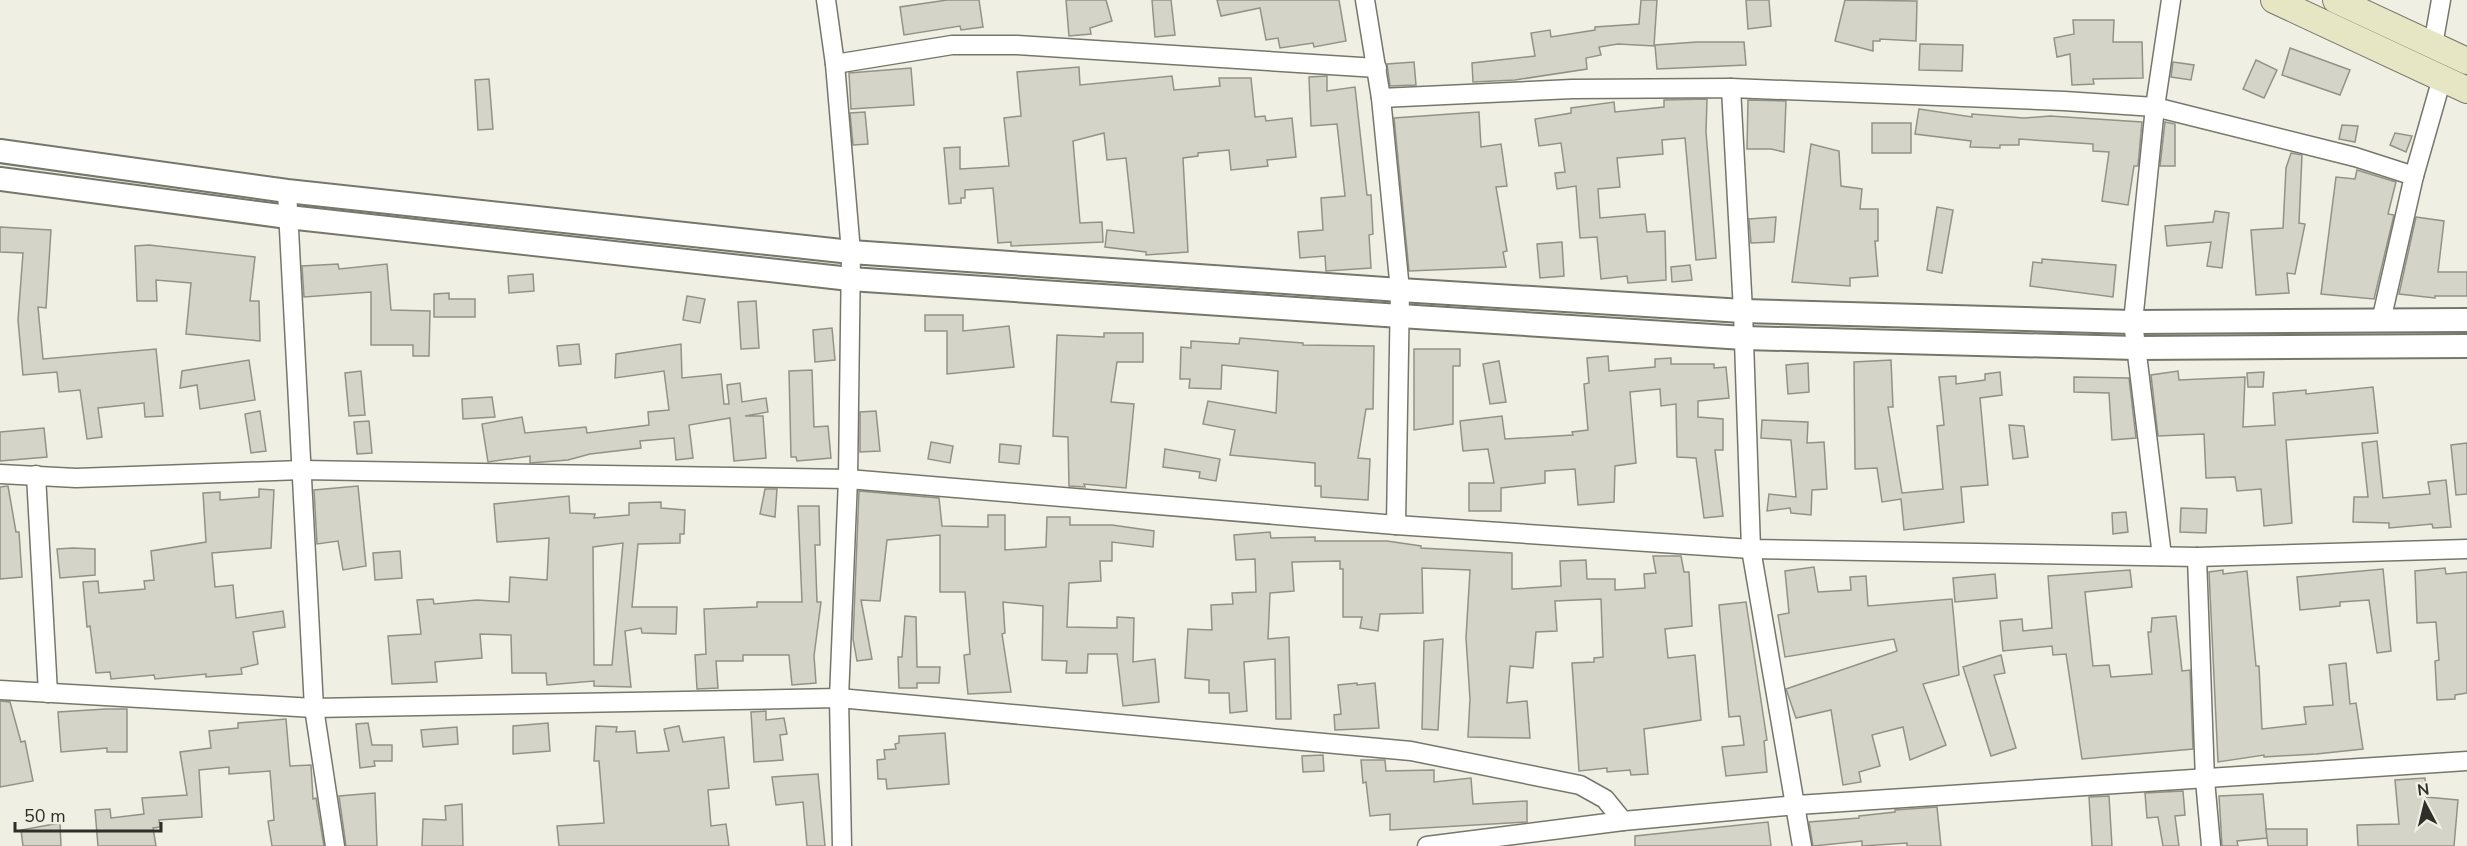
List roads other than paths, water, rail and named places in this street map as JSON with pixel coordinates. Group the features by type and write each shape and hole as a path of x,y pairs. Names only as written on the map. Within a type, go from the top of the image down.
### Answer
{"main road":[{"path":"2274,0 2467,90"},
{"path":"2336,0 2467,61"}],"street":[{"path":"826,0 835,64 850,252 848,479 838,698 842,846"},
{"path":"1365,0 1381,98 1401,290 1396,525"},
{"path":"2162,556 2133,322 2155,108 2171,0"},
{"path":"2433,45 2441,0"},
{"path":"835,64 952,45 1017,45 1377,68"},
{"path":"2381,321 2414,176 2442,78"},
{"path":"1381,98 1572,89 1731,88 1924,93 2155,108 2355,157 2414,176"},
{"path":"1731,88 1743,311 1751,549 1797,805 1802,846"},
{"path":"0,151 287,191 850,252 1401,290 1743,311 2133,322 2467,320"},
{"path":"0,179 288,217 850,279 1744,338 2136,348 2467,346"},
{"path":"287,191 314,708 335,846"},
{"path":"0,474 76,478 302,470 848,479 1396,525 1751,549 2162,556 2467,549"},
{"path":"36,476 48,693"},
{"path":"2197,556 2205,780 2211,846"},
{"path":"0,690 314,708 838,698 1410,751 1580,785 1605,799 1623,821"},
{"path":"1427,846 1623,821 1797,805 2467,761"}]}
